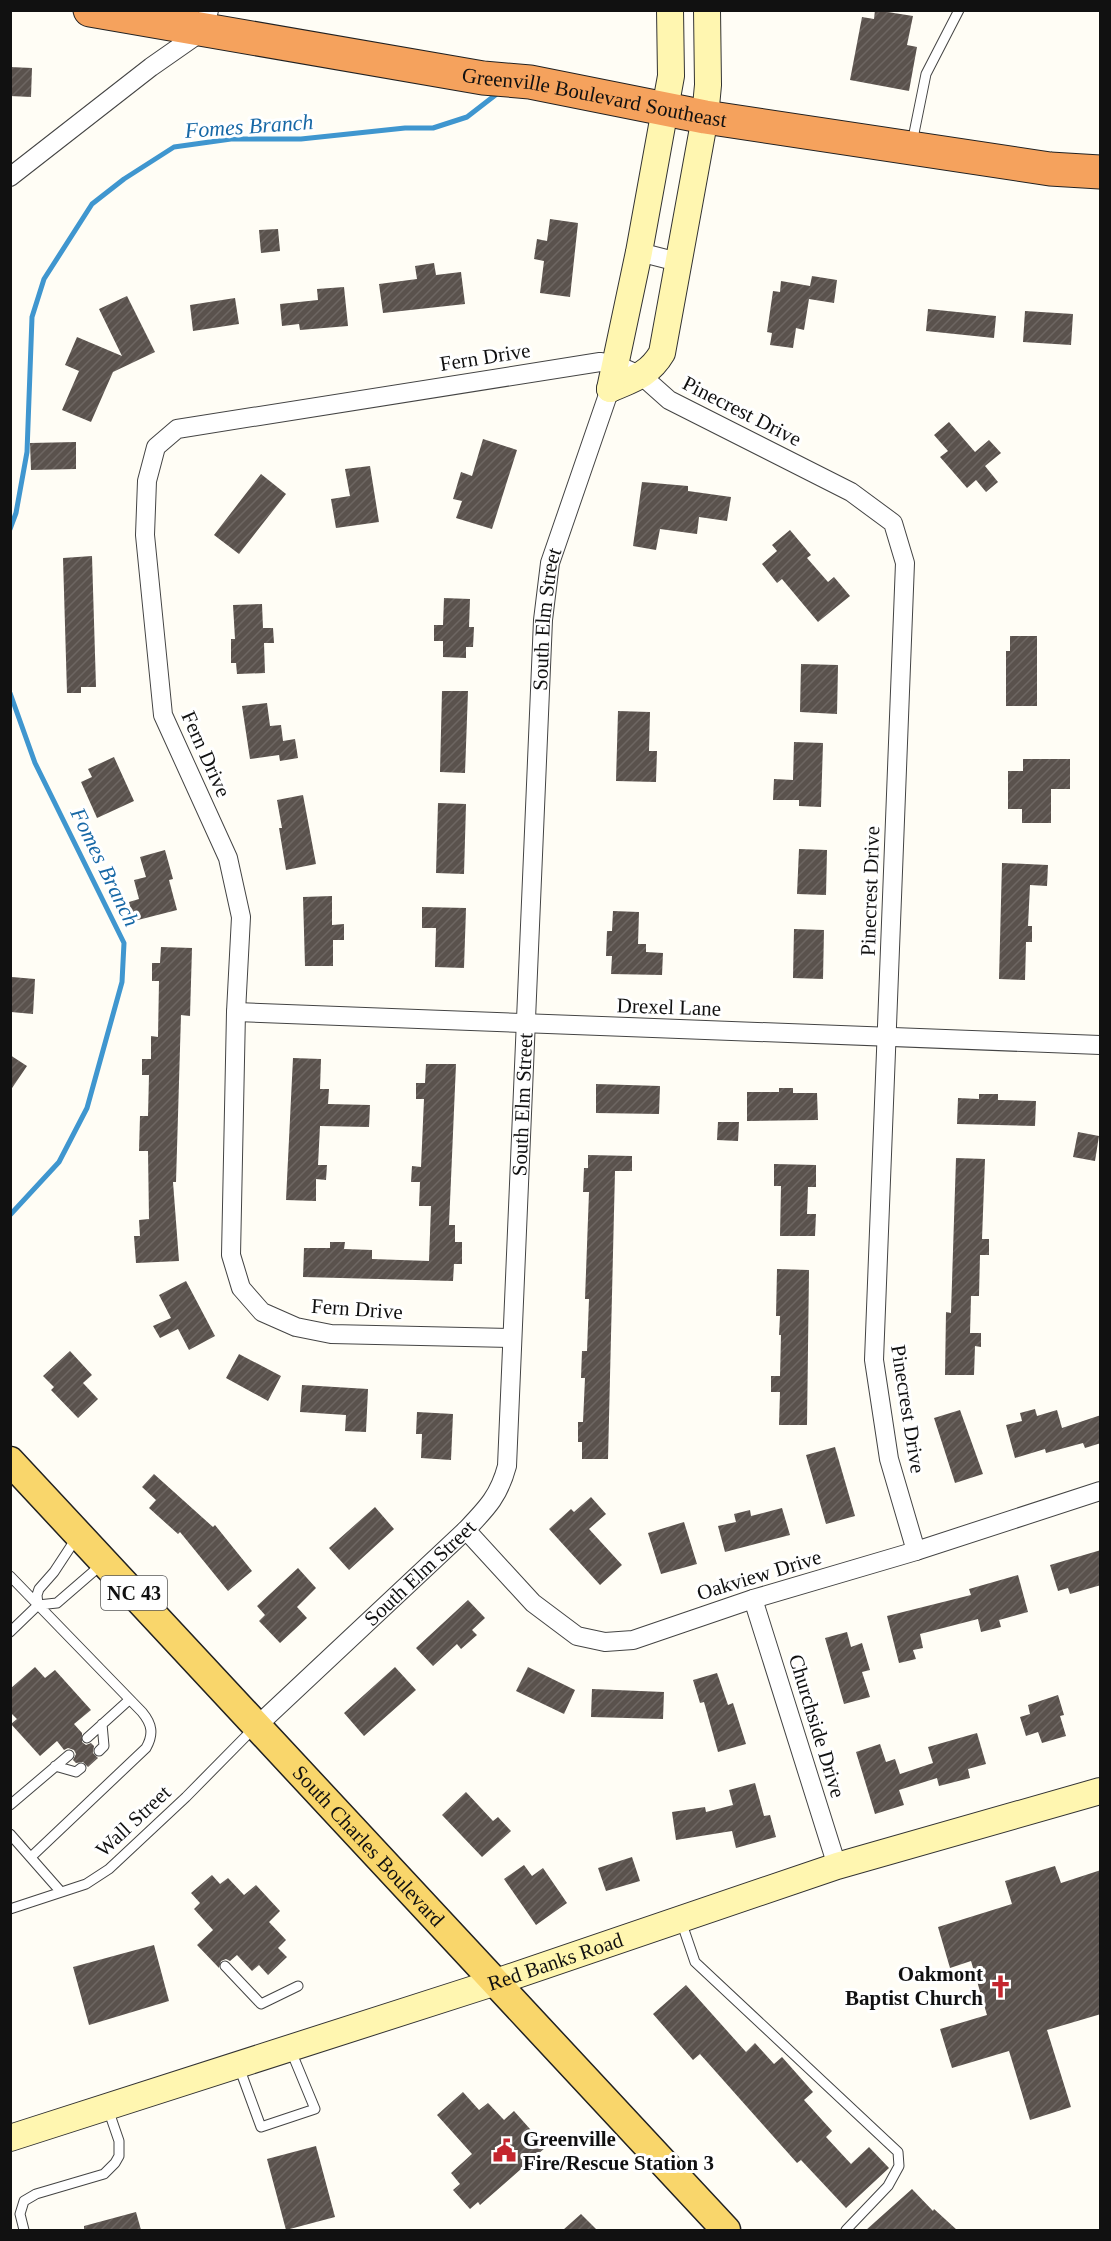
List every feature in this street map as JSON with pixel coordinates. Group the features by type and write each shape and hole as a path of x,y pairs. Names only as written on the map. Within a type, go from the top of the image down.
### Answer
{"highway":[{"name":"Greenville Boulevard Southeast","path":"90,10 206,20 483,78 530,82 705,117 1050,169 1101,172"}],"main road":[{"name":"South Charles Boulevard","path":"10,1461 726,2230"}],"street":[{"name":"South Elm Street","path":"258,1725 492,1503 502,1485 507,1466 543,620 550,563 610,389 639,252 671,76 670,10"},
{"path":"610,389 642,375 654,366 662,353 705,117 708,84 707,10"},
{"path":"10,177 151,67 206,20"},
{"path":"639,252 678,262"},
{"name":"Fern Drive","path":"512,1338 331,1334 296,1327 262,1312 241,1288 231,1255 236,1012 241,917 228,858 163,715 145,535 147,481 156,447 177,429 600,362 614,364 642,375"},
{"name":"Pinecrest Drive","path":"642,375 669,400 851,492 893,523 905,563 874,1360 889,1459 916,1551"},
{"name":"Drexel Lane","path":"236,1012 1101,1045"},
{"name":"Oakview Drive","path":"466,1530 533,1603 577,1636 605,1642 633,1640 753,1599 916,1551 1101,1491"},
{"name":"Churchside Drive","path":"753,1599 837,1866"},
{"name":"Red Banks Road","path":"10,2138 496,1982 837,1866 1101,1791"}],"lane":[{"path":"911,148 926,74 959,10"},
{"path":"38,1605 39,1589 54,1572 78,1535"},
{"path":"10,1632 38,1605 57,1603 105,1562"},
{"path":"10,1575 149,1720 152,1729 146,1748 31,1857"},
{"path":"87,1738 129,1700"},
{"path":"99,1751 104,1746 102,1724"},
{"name":"Wall Street","path":"10,1909 86,1884 110,1869 258,1725"},
{"path":"10,1804 69,1755"},
{"path":"55,1766 76,1772 81,1768"},
{"path":"10,1834 61,1892"},
{"path":"681,1919 695,1962 898,2152 899,2166 888,2186 846,2230"},
{"path":"225,1966 261,2004 298,1986"},
{"path":"238,2065 261,2127 315,2109 290,2048"},
{"path":"24,2230 20,2214 24,2201 36,2194 104,2174 115,2163 119,2156 119,2141 108,2107"}],"building":[{"path":"875,10 913,16 907,45 917,47 909,91 850,80 862,17 874,19"},
{"path":"10,67 32,68 31,97 10,96"},
{"path":"550,219 578,223 570,297 540,293 544,261 534,259 537,239 547,241"},
{"path":"278,229 280,251 261,253 259,230"},
{"path":"434,263 436,275 461,272 465,304 383,313 379,284 417,279 415,266"},
{"path":"812,276 837,280 834,303 809,299 804,330 796,328 793,348 770,345 772,333 767,332 773,291 780,292 781,281 810,286"},
{"path":"344,287 348,326 300,330 299,324 282,326 280,304 318,300 317,289"},
{"path":"127,296 155,352 113,372 91,422 62,410 79,371 65,365 77,337 122,356 99,309"},
{"path":"235,298 239,324 193,331 190,305"},
{"path":"928,309 996,316 994,338 926,331"},
{"path":"1025,311 1073,314 1071,345 1023,342"},
{"path":"949,422 975,452 989,440 1001,453 985,466 998,482 986,492 976,480 967,488 940,457 948,451 934,435"},
{"path":"483,439 517,450 492,529 456,518 462,501 453,499 461,472 472,476"},
{"path":"76,442 76,469 31,470 30,443"},
{"path":"370,466 379,522 336,528 331,499 350,496 345,469"},
{"path":"261,474 286,494 239,554 214,535"},
{"path":"642,482 688,486 688,491 731,497 727,521 699,517 697,534 660,529 656,550 633,546"},
{"path":"790,530 811,555 807,558 828,582 834,577 850,596 818,622 782,579 777,583 762,564 777,551 772,545"},
{"path":"92,556 96,687 81,687 81,693 67,693 63,558"},
{"path":"444,598 470,599 469,627 474,627 473,647 466,647 466,658 443,657 443,641 434,641 434,625 443,625"},
{"path":"262,604 263,628 273,628 274,643 264,643 265,673 237,674 236,663 231,663 231,639 235,639 233,605"},
{"path":"1010,636 1037,636 1037,706 1006,706 1006,651 1010,651"},
{"path":"801,664 838,665 837,714 800,712"},
{"path":"442,691 468,691 465,773 440,772"},
{"path":"267,703 270,726 281,725 283,741 295,739 298,758 280,761 279,755 250,759 242,706"},
{"path":"618,711 650,712 649,751 657,751 656,782 616,781"},
{"path":"794,742 823,743 821,807 799,806 799,800 773,800 774,779 793,780"},
{"path":"114,757 134,801 97,818 81,782 92,777 88,769"},
{"path":"1023,759 1070,759 1070,789 1051,789 1051,823 1022,823 1022,809 1008,809 1008,771 1023,771"},
{"path":"303,795 316,864 286,870 277,800"},
{"path":"438,803 466,804 464,874 436,873"},
{"path":"799,849 827,850 826,895 797,894"},
{"path":"165,850 173,879 169,880 177,910 134,921 129,902 139,899 134,880 146,877 140,857"},
{"path":"1002,863 1048,865 1047,886 1030,885 1028,926 1032,926 1032,942 1026,942 1025,980 999,979"},
{"path":"332,896 332,925 344,924 344,940 333,940 333,966 305,966 303,897"},
{"path":"422,907 466,908 464,968 435,967 436,928 422,928"},
{"path":"613,911 639,912 638,944 646,944 646,952 663,953 662,975 611,974 612,956 606,956 607,931 612,931"},
{"path":"794,929 824,930 823,979 793,978"},
{"path":"161,947 192,948 190,1016 181,1015 176,1182 173,1182 179,1261 136,1263 134,1236 140,1236 139,1220 149,1219 148,1151 139,1151 140,1116 148,1116 149,1075 142,1075 142,1059 151,1059 151,1036 158,1037 159,981 152,981 152,963 160,963"},
{"path":"12,977 35,979 33,1014 11,1012"},
{"path":"10,1055 27,1066 10,1091"},
{"path":"293,1058 321,1059 320,1089 329,1089 328,1104 370,1105 369,1127 320,1126 318,1165 327,1165 326,1180 316,1179 316,1201 286,1200"},
{"path":"426,1064 456,1064 449,1225 455,1225 455,1242 462,1242 462,1264 454,1264 453,1281 303,1277 304,1248 330,1248 330,1242 345,1242 344,1249 372,1250 372,1259 429,1261 431,1206 419,1206 420,1182 411,1182 412,1166 421,1167 424,1099 416,1099 416,1083 425,1083"},
{"path":"596,1084 660,1086 659,1114 596,1113"},
{"path":"779,1088 793,1088 793,1093 817,1093 818,1120 747,1121 747,1092 779,1092"},
{"path":"979,1094 998,1094 998,1100 1036,1101 1035,1126 957,1124 958,1098 979,1099"},
{"path":"718,1122 739,1122 738,1141 717,1140"},
{"path":"1078,1132 1099,1136 1095,1161 1073,1157"},
{"path":"588,1155 632,1156 632,1171 615,1171 608,1459 582,1459 582,1442 578,1442 578,1422 583,1422 585,1378 581,1378 582,1351 587,1351 589,1299 585,1299 589,1192 583,1192 584,1168 588,1168"},
{"path":"956,1158 985,1159 982,1239 989,1239 989,1255 980,1255 979,1296 971,1296 970,1333 981,1333 981,1347 975,1346 974,1375 945,1375 946,1312 951,1313"},
{"path":"774,1164 816,1165 816,1187 808,1187 807,1214 816,1214 815,1236 780,1236 781,1186 774,1186"},
{"path":"777,1269 809,1270 807,1425 779,1425 780,1392 771,1392 771,1376 780,1376 780,1316 776,1316"},
{"path":"186,1281 215,1336 189,1350 178,1329 160,1338 153,1326 171,1318 159,1295"},
{"path":"70,1351 92,1375 83,1383 98,1399 78,1418 51,1390 54,1387 43,1376"},
{"path":"239,1354 281,1376 268,1401 226,1378"},
{"path":"302,1385 368,1389 366,1432 345,1431 346,1415 300,1412"},
{"path":"1035,1409 1037,1416 1057,1410 1062,1428 1101,1415 1101,1443 1085,1448 1083,1443 1046,1453 1045,1449 1015,1458 1006,1425 1022,1421 1020,1413"},
{"path":"960,1410 983,1474 955,1483 934,1418"},
{"path":"417,1412 453,1414 451,1460 421,1458 422,1434 416,1434"},
{"path":"835,1447 855,1516 826,1524 806,1455"},
{"path":"154,1474 213,1527 215,1525 252,1571 228,1591 180,1532 178,1534 149,1508 156,1500 142,1487"},
{"path":"591,1497 606,1514 589,1529 622,1565 600,1585 549,1529 571,1509 574,1512"},
{"path":"375,1507 394,1529 349,1570 329,1548"},
{"path":"782,1508 790,1535 725,1552 718,1526 736,1522 734,1514 750,1510 751,1516"},
{"path":"684,1522 697,1564 661,1574 648,1533"},
{"path":"1101,1550 1101,1585 1070,1594 1068,1588 1058,1591 1050,1565"},
{"path":"298,1568 316,1588 297,1607 307,1618 280,1643 259,1621 265,1615 257,1606"},
{"path":"1018,1575 1028,1612 999,1620 1001,1627 981,1632 978,1619 920,1634 923,1648 913,1650 916,1659 899,1663 887,1616 971,1595 969,1589"},
{"path":"468,1600 485,1618 472,1630 477,1635 461,1649 457,1644 433,1666 416,1648"},
{"path":"847,1632 851,1647 862,1643 870,1670 862,1672 870,1697 844,1704 825,1638"},
{"path":"35,1667 45,1678 55,1670 91,1710 74,1724 82,1733 82,1742 86,1745 91,1743 94,1746 93,1753 98,1758 88,1767 83,1762 76,1763 73,1760 76,1754 74,1750 68,1748 64,1750 57,1741 40,1756 11,1724 17,1719 10,1712 10,1689"},
{"path":"395,1667 416,1690 364,1736 344,1713"},
{"path":"528,1667 575,1690 564,1714 516,1691"},
{"path":"717,1673 728,1705 733,1703 746,1744 718,1752 704,1702 700,1703 693,1680"},
{"path":"592,1689 664,1692 663,1719 591,1717"},
{"path":"1058,1695 1064,1715 1060,1716 1066,1736 1042,1743 1038,1732 1026,1736 1020,1717 1030,1714 1028,1705"},
{"path":"977,1733 986,1764 968,1769 970,1778 939,1786 937,1778 899,1790 904,1805 875,1814 856,1752 880,1744 886,1762 895,1759 900,1774 933,1763 928,1747"},
{"path":"755,1783 764,1816 770,1815 776,1837 736,1848 732,1831 676,1840 672,1812 705,1807 706,1812 733,1805 729,1790"},
{"path":"466,1792 493,1821 498,1817 511,1831 482,1857 442,1815"},
{"path":"632,1857 640,1881 606,1891 598,1868"},
{"path":"524,1865 532,1876 543,1868 567,1903 536,1925 504,1879"},
{"name":"Oakmont Baptist Church","path":"1055,1866 1061,1883 1101,1870 1101,2014 1047,2030 1071,2107 1030,2120 1009,2051 952,2068 940,2029 987,2015 971,1961 950,1968 938,1927 1012,1904 1005,1881"},
{"path":"212,1875 220,1884 228,1878 244,1895 256,1885 280,1911 269,1922 286,1940 278,1948 287,1957 268,1975 259,1965 252,1971 237,1955 230,1961 226,1959 221,1961 219,1968 197,1945 213,1930 194,1909 200,1903 191,1893"},
{"path":"154,1945 169,2001 89,2025 73,1967"},
{"path":"686,1985 746,2052 755,2043 774,2064 782,2057 813,2092 804,2100 832,2131 826,2137 851,2164 869,2147 889,2168 846,2208 801,2160 797,2163 700,2054 693,2060 653,2014"},
{"name":"Greenville Fire/Rescue Station 3","path":"463,2092 479,2110 488,2103 504,2120 514,2111 546,2147 480,2205 478,2202 470,2209 453,2190 460,2184 451,2173 472,2154 437,2115"},
{"path":"316,2146 335,2217 286,2230 267,2159"},
{"path":"912,2189 933,2211 934,2209 957,2230 866,2230"},
{"path":"136,2212 141,2230 84,2230 84,2226"},
{"path":"581,2214 597,2230 563,2230"}],"waterway":[{"name":"Fomes Branch","path":"10,529 16,513 27,452 32,317 44,279 92,204 124,179 174,147 231,139 301,139 405,128 433,128 467,117 498,93"},
{"name":"Fomes Branch","path":"10,693 35,763 124,943 122,982 87,1108 59,1162 10,1215"}],"place":[{"name":"Oakmont Baptist Church","path":"1001,1986"},
{"name":"Greenville Fire/Rescue Station 3","path":"505,2151"}]}
